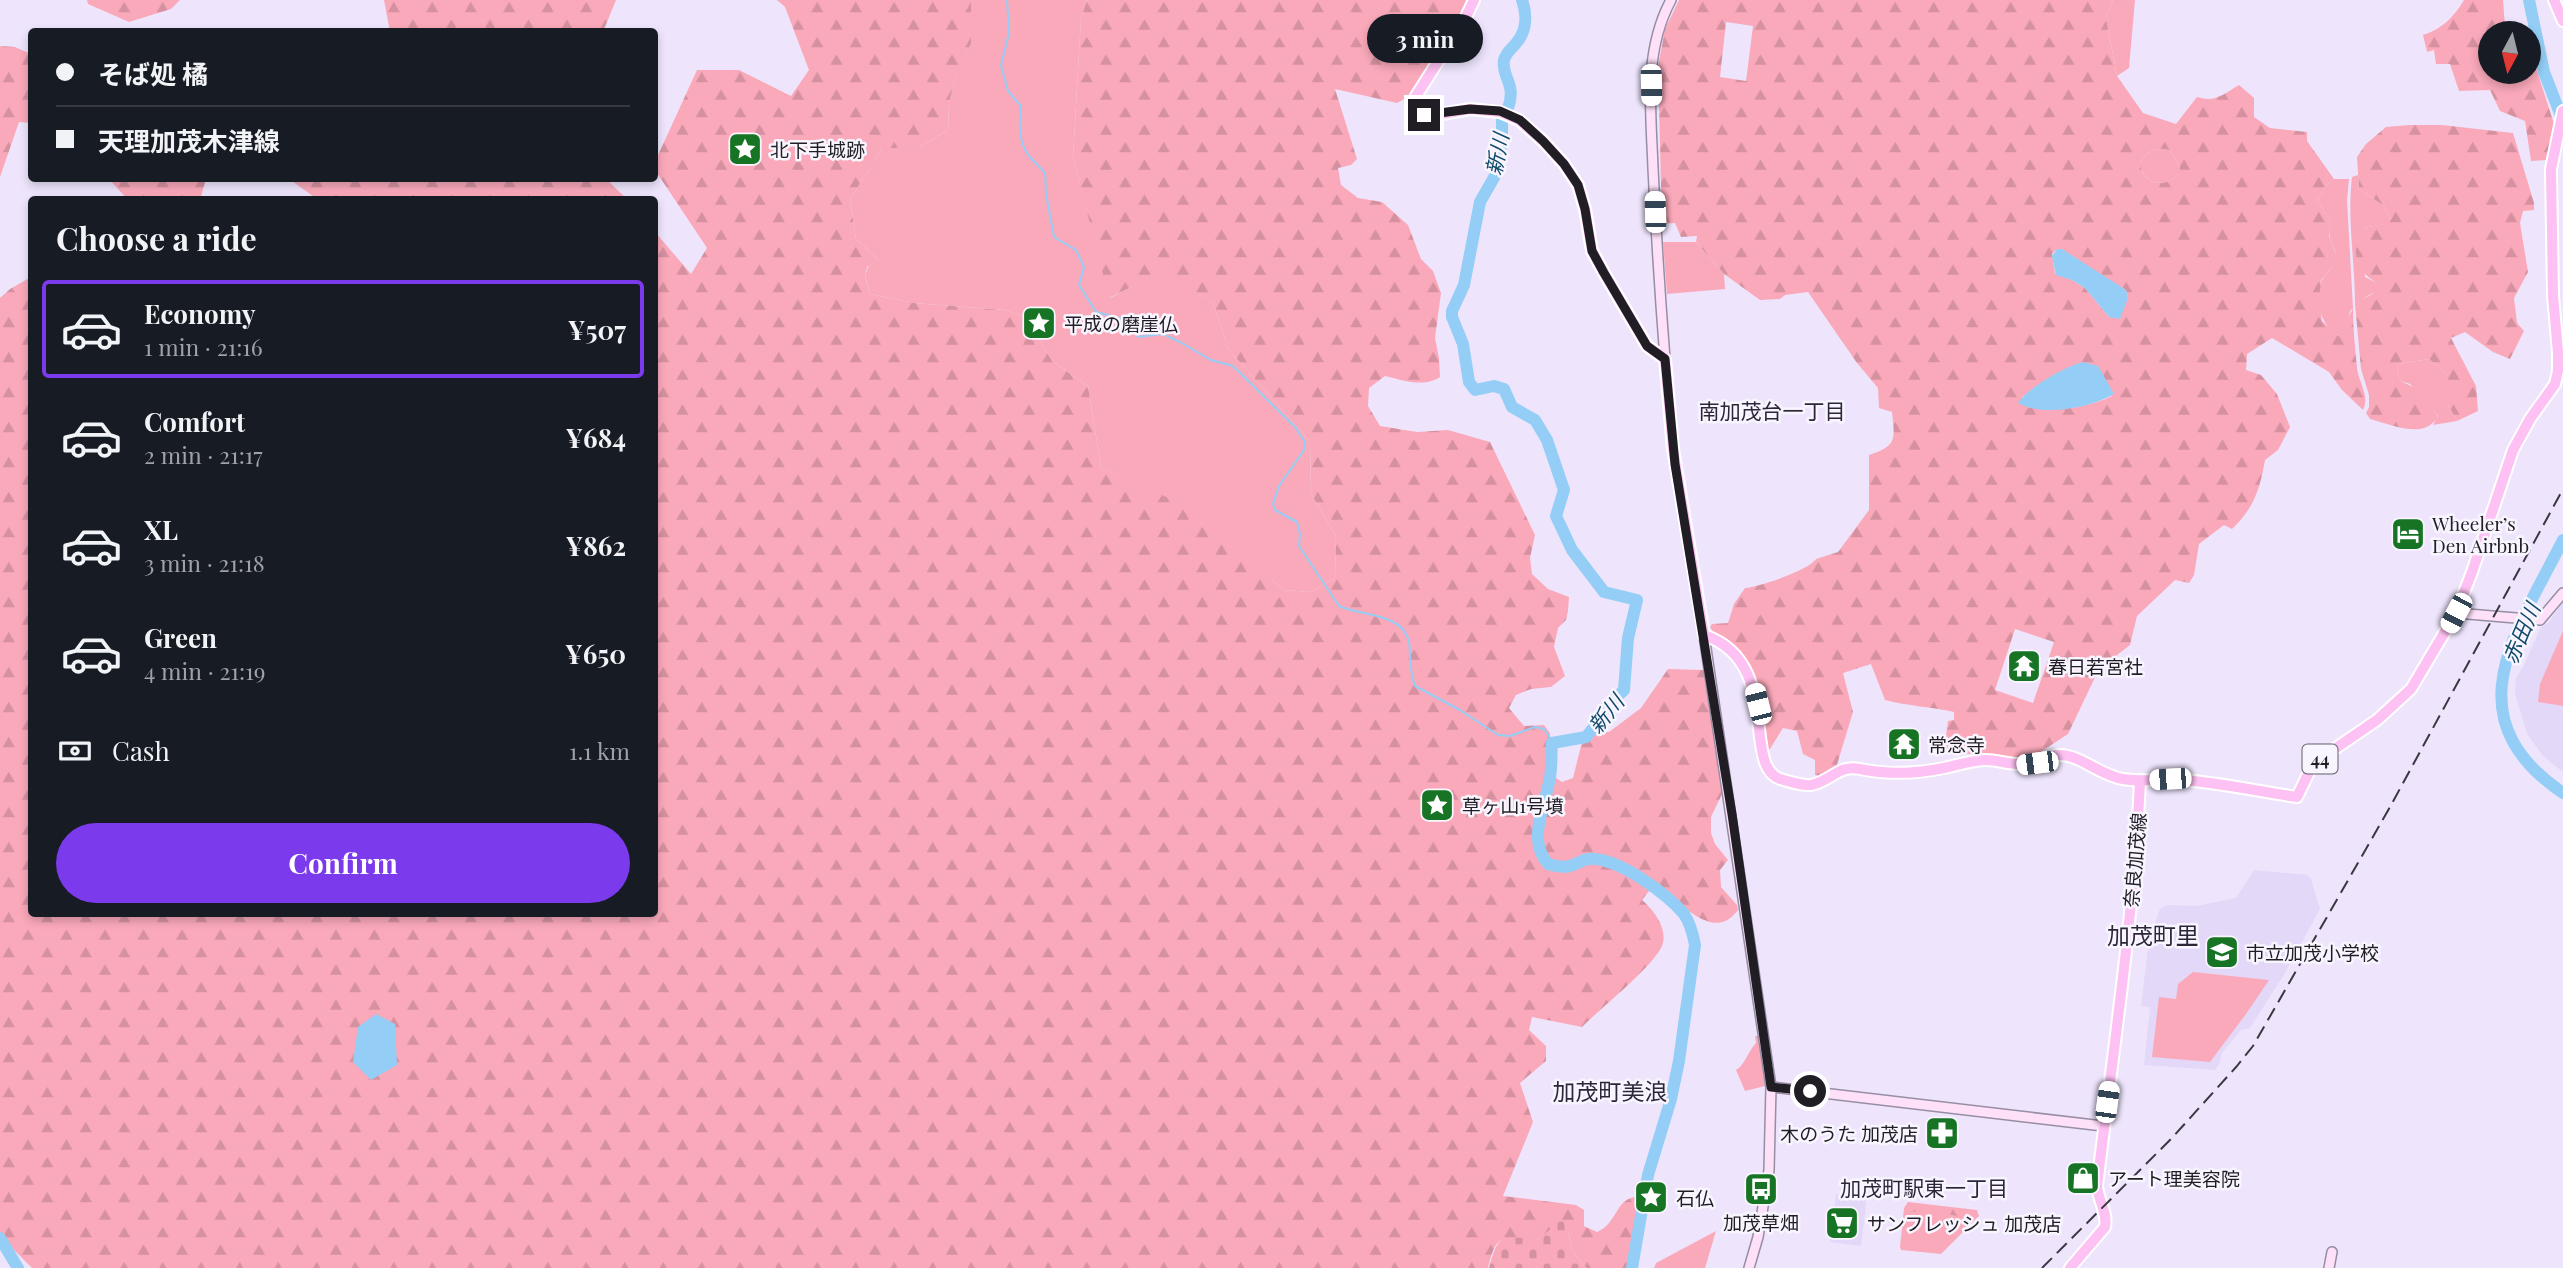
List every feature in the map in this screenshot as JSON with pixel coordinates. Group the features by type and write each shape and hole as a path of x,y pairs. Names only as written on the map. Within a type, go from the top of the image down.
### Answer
{"main road":[{"path":"1474,0 1465,19 1416,96 1415,107 1420,113 1430,116 1470,109 1500,111 1520,120 1564,164 1578,185 1590,244 1604,273 1647,346 1665,359 1675,459 1704,635 1727,646 1748,672 1758,704 1764,758 1769,772 1777,778 1811,785 1847,768 1878,774 1898,774 1986,760 2019,765 2037,763 2058,755 2073,758 2108,775 2140,781"},
{"path":"2554,0 2563,21"},
{"name":"44","path":"2140,781 2184,781 2297,797 2317,761 2377,720 2411,689 2456,613 2513,450 2530,419 2555,384 2558,371 2550,215 2551,169 2563,111"},
{"name":"奈良加茂線","path":"2070,1268 2105,1227 2106,1222 2098,1197 2103,1126 2121,996 2138,828 2140,781"}],"street":[{"path":"1665,359 1656,250 1651,85 1655,42 1671,0"},
{"path":"2456,613 2540,620 2563,593"},
{"path":"1704,635 1771,1087 1769,1170 1758,1237 1749,1268"},
{"path":"1771,1087 2103,1126"},
{"path":"2329,1268 2332,1252"}],"shaded area":[{"path":"2563,602 2563,772 2543,756 2527,734 2515,694 2516,678 2541,627 2549,622"},
{"name":"市立加茂小学校","path":"2254,870 2307,875 2311,879 2320,909 2285,973 2250,1028 2241,1030 2222,1053 2215,1070 2144,1065 2150,1007 2141,1006 2150,931 2160,909 2167,905 2196,906 2236,898"},
{"path":"1836,1194 1867,1197 1861,1246 1830,1242"}],"green space":[{"path":"87,0 180,0 171,9 129,22 88,4"},
{"path":"384,0 616,0 604,28 389,28"},
{"path":"777,0 971,0 971,44 958,69 949,103 948,130 918,148 882,148 850,200 856,239 880,261 867,267 865,277 870,294 914,303 1005,310 1027,318 1052,361 1088,386 1101,468 1173,500 1284,590 1311,592 1335,578 1336,536 1310,492 1311,443 1229,350 1213,303 1162,272 1109,298 1073,157 1081,18 1087,0 1470,0 1463,16 1408,97 1397,103 1335,89 1357,159 1351,165 1338,168 1341,185 1358,198 1382,202 1408,225 1421,259 1433,271 1441,293 1435,338 1440,377 1420,383 1385,376 1369,388 1368,406 1380,426 1417,432 1448,430 1490,442 1535,535 1530,558 1532,574 1548,589 1569,597 1566,620 1558,628 1554,647 1565,676 1551,687 1531,689 1516,695 1509,708 1524,726 1544,725 1550,733 1547,772 1562,782 1573,778 1582,742 1597,732 1609,732 1641,708 1668,669 1704,670 1722,794 1711,817 1711,833 1715,844 1728,860 1720,870 1721,887 1737,905 1738,910 1730,918 1714,923 1649,891 1642,900 1656,915 1664,935 1661,948 1646,967 1582,1027 1532,1017 1529,1030 1546,1046 1546,1061 1520,1083 1533,1122 1503,1196 1576,1205 1584,1210 1584,1226 1597,1232 1609,1224 1623,1203 1635,1197 1642,1205 1630,1268 1586,1268 1572,1251 1568,1232 1539,1239 1508,1239 1498,1242 1488,1268 32,1268 0,1236 0,298 28,279 28,917 658,917 658,236 691,274 707,248 658,174 658,155 697,70 739,70 791,96 809,70 785,7"},
{"path":"971,0 1087,0 1081,18 1073,157 1110,298 1162,271 1213,303 1229,350 1311,443 1310,492 1336,536 1335,578 1311,592 1284,590 1173,501 1101,468 1088,386 1052,361 1027,318 1005,310 914,303 870,294 865,276 868,267 879,260 856,239 850,200 882,148 918,148 948,130 949,103 958,68 971,44"},
{"path":"1679,0 2113,0 2106,18 2117,76 2143,113 2176,124 2197,97 2214,98 2239,85 2254,98 2254,117 2270,128 2307,132 2307,141 2334,179 2317,200 2331,222 2329,236 2337,257 2335,264 2321,280 2319,300 2322,321 2337,335 2344,337 2345,324 2353,308 2357,368 2365,400 2363,410 2342,390 2329,372 2272,338 2247,354 2246,370 2261,375 2277,394 2290,427 2278,450 2265,460 2251,506 2232,529 2224,525 2199,544 2194,575 2189,583 2175,580 2137,616 2130,645 2099,669 2068,734 2024,763 1944,750 1948,721 1954,720 1954,712 1885,700 1871,664 1843,673 1853,712 1836,768 1821,776 1815,775 1815,760 1803,754 1797,731 1783,728 1770,749 1764,752 1762,720 1733,647 1715,635 1710,627 1712,624 1728,623 1734,604 1745,588 1783,577 1804,568 1816,559 1838,552 1869,510 1869,455 1885,448 1892,441 1892,412 1879,408 1878,388 1857,363 1808,292 1785,295 1780,299 1760,300 1724,274 1696,242 1697,236 1681,237 1675,223 1662,224 1658,67 1665,29","holes":["1726,22 1753,26 1746,81 1720,77","2160,149 2170,150 2180,167 2180,173 2170,181 2160,183 2151,180 2144,175 2141,168 2142,160 2148,153","2057,249 2126,290 2128,298 2109,317 2085,288 2055,273 2052,254","2064,370 2112,396 2071,408 2027,407 2022,397","2015,629 2054,642 2033,703 1995,690"]},
{"path":"2113,0 2135,0 2129,68 2117,76 2106,18"},
{"path":"2464,0 2503,0 2505,21 2478,21 2478,84 2541,83 2554,124 2546,160 2531,161 2525,121 2500,111 2490,90 2459,91 2450,64 2436,64 2434,50 2427,52 2423,35 2447,22"},
{"path":"0,46 15,47 28,53 28,123 19,122 0,177"},
{"path":"2442,125 2513,133 2534,203 2534,210 2523,211 2520,223 2528,272 2514,298 2517,323 2524,331 2510,359 2493,352 2465,332 2451,338 2476,386 2478,411 2457,421 2448,405 2448,375 2429,359 2398,364 2397,372 2401,381 2421,391 2438,417 2432,424 2416,429 2370,419 2366,413 2369,395 2361,369 2355,304 2372,294 2377,283 2360,268 2356,256 2357,232 2363,228 2385,224 2390,219 2384,206 2359,189 2357,157 2366,144 2386,127"},
{"path":"2160,149 2170,150 2180,167 2180,173 2170,181 2160,183 2144,175 2141,168 2142,160 2148,153"},
{"path":"2358,175 2359,189 2384,206 2390,219 2386,224 2363,228 2365,277 2377,283 2377,290 2355,304 2351,193 2352,177"},
{"path":"2334,179 2349,179 2347,200 2353,308 2344,338 2325,323 2319,307 2321,282 2333,266 2336,256 2330,238 2331,222 2317,200"},
{"path":"112,182 205,182 201,196 124,196"},
{"path":"293,182 609,182 624,196 313,196"},
{"path":"1663,242 1696,242 1724,274 1725,289 1667,294"},
{"path":"2429,359 2448,375 2448,405 2457,421 2433,425 2438,416 2410,384 2401,381 2397,372 2398,364"},
{"path":"2563,631 2563,706 2538,702 2540,684"},
{"path":"2193,972 2269,980 2210,1062 2152,1057 2159,997 2176,999 2178,984"},
{"path":"1755,1036 1759,1036 1765,1086 1745,1091 1736,1070 1756,1043"},
{"path":"1908,1202 1977,1210 1979,1216 1941,1254 1901,1250 1904,1208"},
{"path":"1912,1204 1971,1211 1974,1215 1969,1225 1965,1226 1960,1217 1949,1214 1941,1222 1934,1214 1911,1211"},
{"path":"1562,1219 1572,1251 1586,1268 1489,1268 1500,1241 1510,1237 1539,1239"},
{"path":"1716,1231 1705,1268 1654,1268 1656,1263"}],"water":[{"path":"2057,249 2062,249 2126,290 2128,298 2120,319 2109,317 2085,288 2056,275 2052,256"},
{"path":"2083,362 2098,366 2114,394 2080,407 2066,409 2040,409 2018,403 2048,378"},
{"path":"376,1014 395,1024 397,1065 371,1080 353,1062 358,1027"}],"waterway":[{"path":"1007,0 1009,33 1001,65 1008,91 1021,106 1021,139 1025,151 1045,173 1054,237 1076,250 1084,267 1079,285 1096,312 1127,320 1138,337 1163,334 1211,360 1233,366 1296,428 1304,441 1304,450 1279,486 1273,504 1275,510 1297,522 1299,546 1339,606 1380,617 1399,626 1409,642 1415,686 1460,710 1498,735 1510,736 1535,727 1544,729 1553,742"},
{"name":"新川","path":"1508,108 1511,93 1504,60 1524,27 1525,11 1522,0"},
{"name":"赤田川","path":"2529,0 2544,72 2563,121"},
{"name":"新川","path":"1502,120 1502,141 1496,174 1480,202 1464,285 1452,311 1463,344 1469,382 1475,390 1494,386 1504,389 1512,407 1535,420 1547,440 1564,490 1556,516 1572,550 1604,592 1637,600 1628,638 1624,690 1603,710 1586,737 1552,743 1551,773 1539,822 1538,844 1548,864 1565,867 1595,859 1631,872 1667,897 1684,914 1695,945 1679,1061 1671,1099 1648,1175 1632,1268"},
{"name":"赤田川","path":"2563,540 2513,640 2504,672 2502,704 2509,734 2529,764 2563,793"},
{"path":"0,1238 18,1268"}],"railway":[{"path":"2042,1268 2171,1139 2253,1046 2390,807 2563,489"}],"place":[{"name":"北下手城跡","path":"745,149"},
{"name":"平成の磨崖仏","path":"1039,323"},
{"name":"Wheeler’s Den Airbnb","path":"2408,534"},
{"name":"春日若宮社","path":"2024,666"},
{"name":"常念寺","path":"1904,744"},
{"name":"草ヶ山1号墳","path":"1437,805"},
{"name":"市立加茂小学校","path":"2222,952"},
{"name":"木のうた 加茂店","path":"1942,1133"},
{"name":"アート理美容院","path":"2083,1178"},
{"name":"加茂草畑","path":"1761,1189"},
{"name":"石仏","path":"1651,1197"},
{"name":"サンフレッシュ 加茂店","path":"1842,1223"}],"district":[{"name":"南加茂台一丁目","path":"1772,410"},
{"name":"加茂町里","path":"2153,934"},
{"name":"加茂町美浪","path":"1610,1090"},
{"name":"加茂町駅東一丁目","path":"1924,1187"}],"route":[{"path":"1424,115 1470,109 1500,111 1520,120 1543,141 1573,175 1578,185 1583,198 1592,251 1604,273 1647,346 1665,359 1675,464 1692,555 1732,814 1771,1087 1810,1091"}]}
